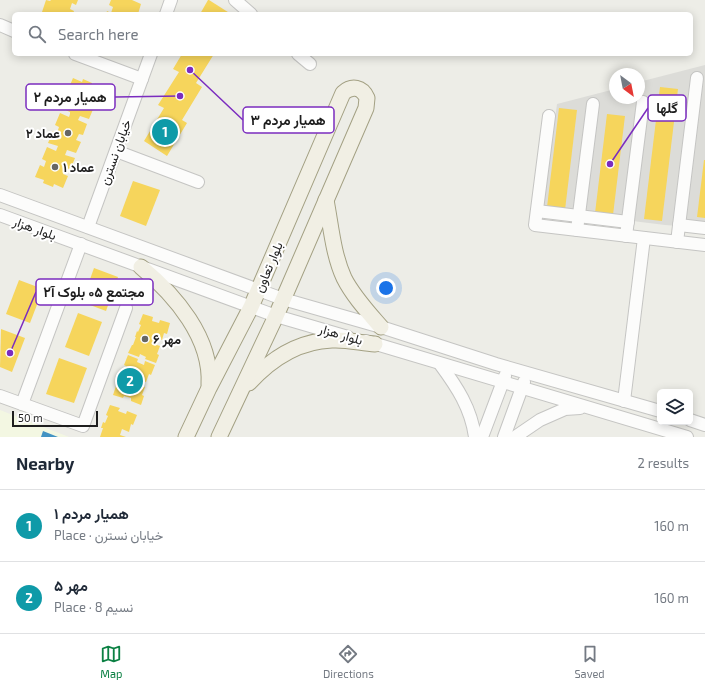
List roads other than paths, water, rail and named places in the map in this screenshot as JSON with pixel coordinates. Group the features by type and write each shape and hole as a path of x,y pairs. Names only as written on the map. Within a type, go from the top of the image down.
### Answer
{"main road":[{"name":"بلوار تعاون","path":"186,437 209,388 251,307 343,93 352,88 362,90 367,98 366,108 276,316 219,437"},
{"path":"326,200 335,253 345,279 362,305 381,327"},
{"path":"141,267 158,281 173,297 186,315 197,335 205,355 210,374 209,388"},
{"path":"239,394 262,370 282,354 312,342 332,340 375,344"}],"street":[{"path":"167,12 171,0"},
{"path":"235,0 250,12"},
{"path":"0,26 12,30"},
{"path":"80,56 142,79"},
{"name":"خیابان نسترن","path":"88,227 150,56"},
{"path":"300,56 310,64"},
{"path":"677,242 697,78"},
{"path":"578,230 593,104"},
{"path":"626,236 643,104"},
{"path":"549,116 535,225 705,245"},
{"path":"116,151 198,182"},
{"name":"بلوار هزار","path":"0,195 283,299 381,327 508,368 657,410"},
{"path":"537,212 628,222"},
{"name":"بلوار هزار","path":"0,215 276,316 687,437"},
{"path":"679,225 705,228"},
{"path":"624,401 644,238"},
{"path":"22,404 81,244"},
{"path":"0,396 83,426 126,308"},
{"path":"440,364 467,405 472,420 475,437"},
{"path":"482,437 508,368"},
{"path":"504,437 527,373"},
{"path":"515,437 540,420 565,409 588,408"},
{"path":"693,421 705,425"}],"place":[{"name":"همیار مردم ۳","path":"190,70"},
{"name":"همیار مردم ۲","path":"180,96"},
{"name":"همیار مردم ۱","path":"165,132"},
{"name":"عماد ۲","path":"68,133"},
{"name":"گلها","path":"610,164"},
{"name":"عماد ۱","path":"55,167"},
{"name":"مهر ۶","path":"145,339"},
{"name":"مجتمع ۰۵ بلوک آ۲","path":"10,353"},
{"name":"مهر ۵","path":"130,381"}]}
